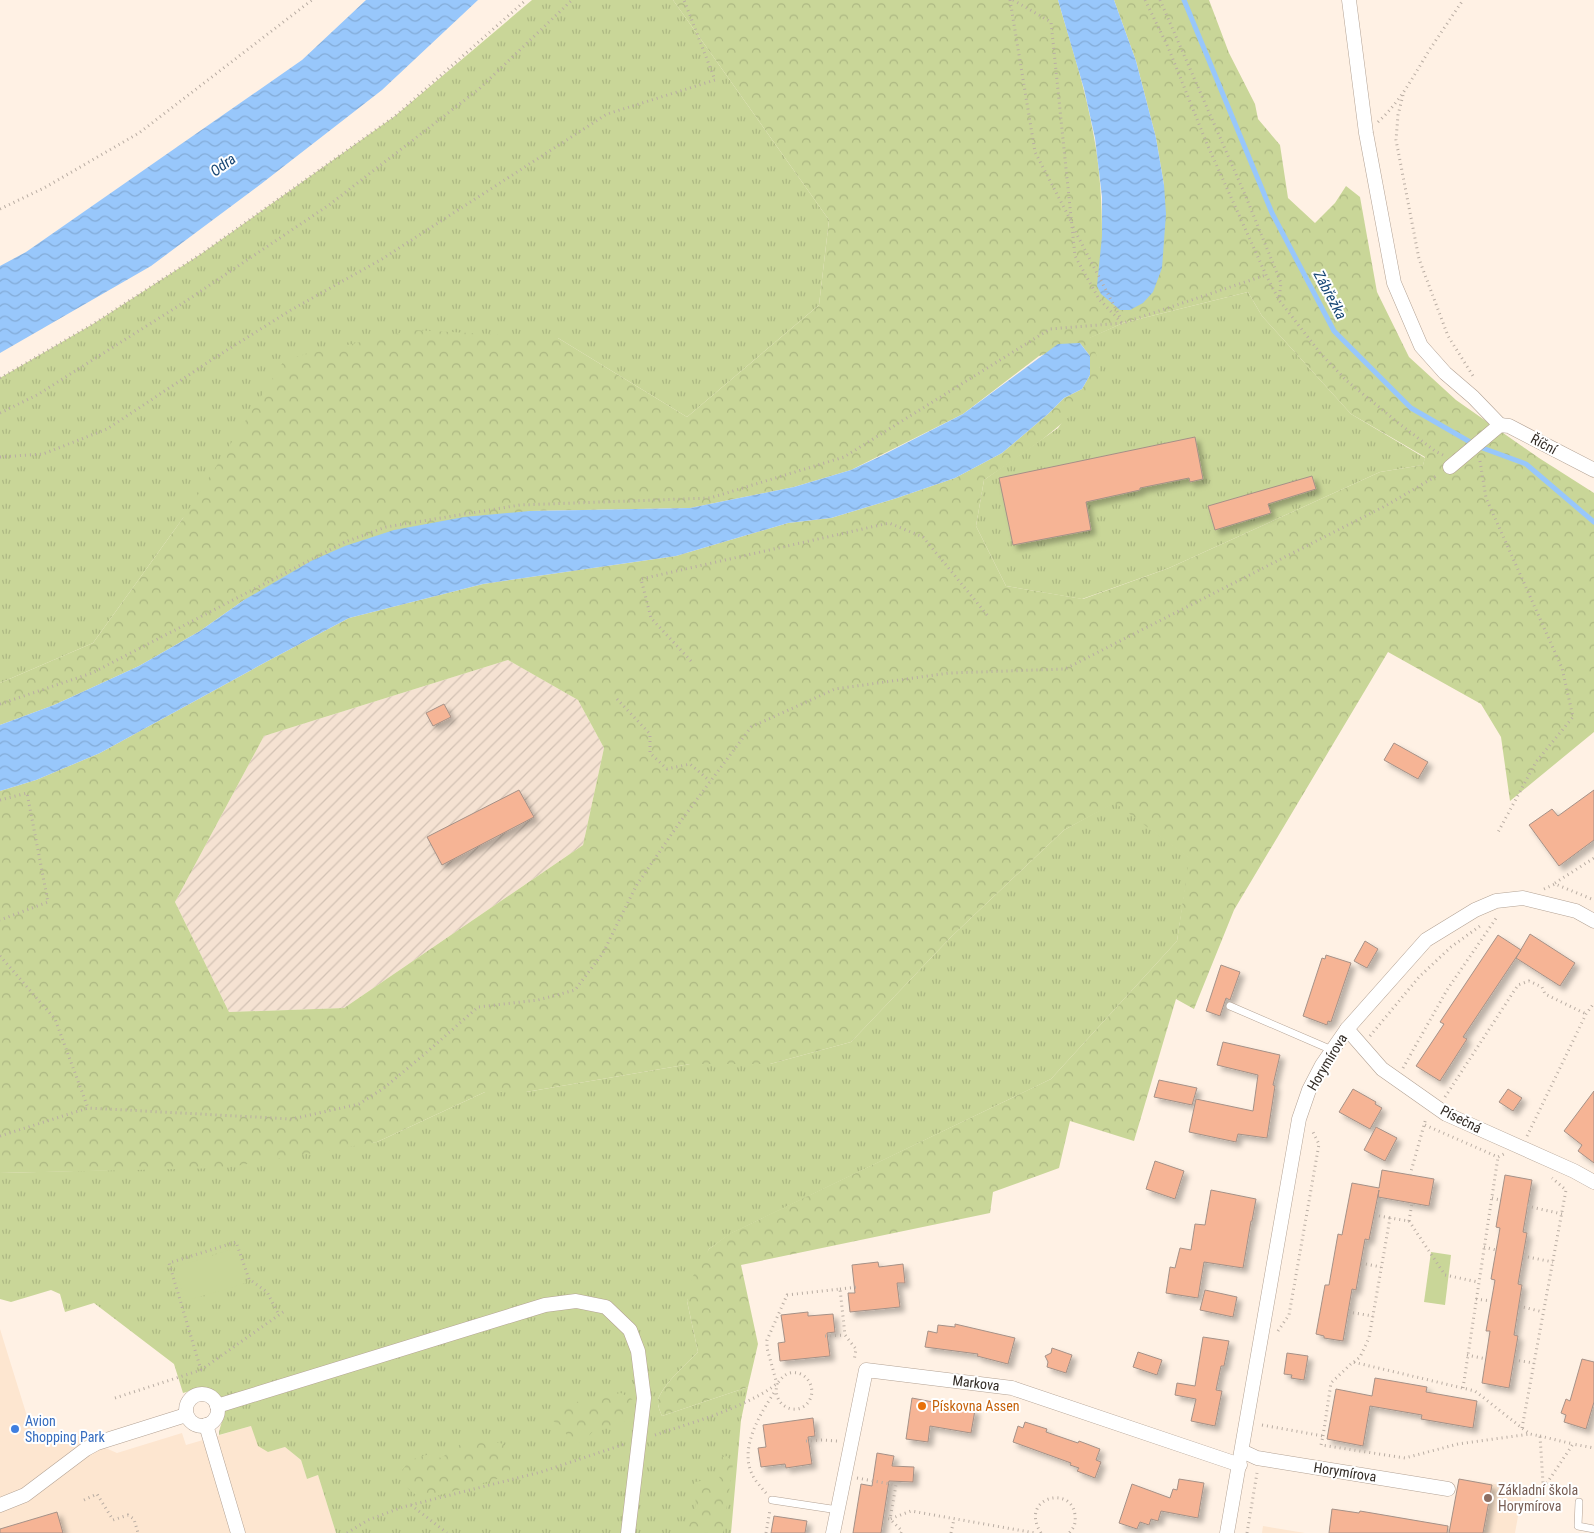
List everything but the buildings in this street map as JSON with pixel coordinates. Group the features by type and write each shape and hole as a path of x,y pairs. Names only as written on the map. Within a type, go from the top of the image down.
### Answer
{"street":[{"path":"1350,0 1366,133 1394,283 1421,346 1445,373 1473,398 1496,428 1476,451 1454,464"},
{"name":"Říční","path":"1496,428 1509,426 1594,470"},
{"name":"Horymírova","path":"1227,1533 1299,1119 1308,1090 1322,1065 1347,1028 1426,940 1475,910 1496,901 1523,898 1576,910 1594,921"},
{"name":"Písečná","path":"1347,1028 1368,1042 1382,1069 1446,1114 1574,1171 1594,1182"},
{"path":"217,1406 545,1305 576,1301 606,1307 630,1330 638,1350 644,1398 628,1533"},
{"name":"Markova","path":"833,1533 841,1510 866,1370 1012,1388 1240,1465"},
{"path":"197,1395 209,1396 217,1406 216,1418 206,1425 194,1424 186,1415 188,1402 197,1395"},
{"path":"0,1505 24,1495 86,1448 186,1415"},
{"path":"206,1425 238,1533"},
{"name":"Horymírova","path":"1242,1451 1257,1458 1448,1489"}],"lane":[{"path":"1230,1006 1332,1050"},
{"path":"772,1500 841,1510"},
{"path":"1579,1502 1578,1526 1594,1529"}],"path":[{"path":"0,209 44,188 139,133 312,0"},
{"path":"0,378 93,324 201,254 395,116 526,0"},
{"path":"0,413 37,395 182,303 329,205 479,89 572,0"},
{"path":"0,457 43,454 107,429 291,310 382,259 607,114 715,80 684,0"},
{"path":"1011,0 1035,152 1123,323"},
{"path":"1011,0 1051,22 1075,256 1099,299 1123,323"},
{"path":"0,1136 88,1108 292,1119 359,1104 384,1088 478,1007 538,1000 574,990 603,953 636,886 680,822 750,727 835,689 949,673 1065,669 1387,505 1454,464 1347,381 1321,354 1278,300 1207,144 1168,47 1145,0"},
{"path":"1160,0 1246,197 1280,283 1278,300"},
{"path":"1366,133 1390,111 1403,94 1463,0"},
{"path":"1403,94 1398,115 1396,140 1419,259 1448,336 1477,382"},
{"path":"0,704 92,673 345,542 386,527 520,505 710,498 844,457 1050,328 1123,323 1266,275"},
{"path":"1476,451 1486,498 1562,668 1573,717 1536,762 1497,834"},
{"path":"691,661 651,618 641,579 889,523 923,537 988,616"},
{"path":"617,699 650,734 650,753 667,769 690,764 710,782"},
{"path":"0,800 27,793 48,902 0,920"},
{"path":"1555,884 1594,858"},
{"path":"1587,897 1594,896"},
{"path":"1368,1042 1393,1006 1419,976 1451,947 1486,921 1503,913"},
{"path":"1401,1072 1447,990 1498,916"},
{"path":"0,956 55,1020 88,1108"},
{"path":"1443,1100 1518,985 1529,980 1542,987 1545,994 1586,1014"},
{"path":"1527,1136 1586,1014 1594,1003"},
{"path":"1410,1174 1428,1113"},
{"path":"1425,1125 1498,1157"},
{"path":"1276,1333 1289,1315 1319,1144 1312,1128"},
{"path":"1498,1157 1510,1150"},
{"path":"1463,1388 1498,1157"},
{"path":"1522,1428 1566,1190 1552,1178 1550,1172"},
{"path":"1492,1198 1500,1200"},
{"path":"1412,1203 1409,1221 1445,1275 1478,1282"},
{"path":"1527,1206 1562,1214"},
{"path":"1374,1215 1409,1221"},
{"path":"1390,1218 1369,1338 1360,1357 1332,1383 1321,1445 1405,1458 1458,1444 1530,1434 1594,1448"},
{"path":"201,1370 169,1263 236,1242 249,1279 267,1292 279,1315"},
{"path":"1484,1247 1496,1250"},
{"path":"1523,1256 1553,1262"},
{"path":"1361,1264 1382,1267"},
{"path":"777,1384 767,1348 767,1340 787,1295 858,1287"},
{"path":"840,1289 845,1335 856,1349 853,1368"},
{"path":"1476,1299 1491,1301"},
{"path":"1519,1306 1543,1312"},
{"path":"115,1398 201,1370 286,1310"},
{"path":"1348,1312 1373,1316"},
{"path":"825,1336 845,1335"},
{"path":"1467,1355 1486,1359"},
{"path":"1514,1360 1534,1363"},
{"path":"1353,1362 1475,1391 1530,1434"},
{"path":"766,1533 772,1500 752,1474 748,1460 756,1421 780,1379 790,1373 802,1375 810,1384 811,1395 805,1405 794,1409 783,1406 776,1396 775,1390"},
{"path":"347,1533 368,1520 410,1505 541,1472 719,1414 752,1399 777,1384"},
{"path":"1261,1434 1263,1416"},
{"path":"1262,1426 1323,1436"},
{"path":"1540,1436 1543,1483 1547,1483 1573,1444"},
{"path":"806,1441 842,1442"},
{"path":"1247,1533 1256,1482 1257,1458"},
{"path":"851,1477 896,1484 890,1519 901,1533"},
{"path":"84,1500 96,1494 112,1520 128,1515 134,1519 138,1533"},
{"path":"1041,1533 1035,1516 1037,1509 1048,1498 1060,1497 1069,1502 1075,1510 1076,1522 1069,1533"},
{"path":"410,1505 447,1533"},
{"path":"884,1518 890,1519 911,1511 1015,1531 1035,1533"},
{"path":"951,1533 954,1518"}],"shaded area":[{"path":"508,660 578,700 604,748 583,845 344,1008 229,1012 175,902 264,736"},
{"name":"Avion Shopping Park","path":"0,1329 35,1442 71,1433 117,1453 182,1433 186,1445 251,1426 268,1452 285,1447 301,1460 307,1479 318,1475 336,1533 0,1533"},
{"name":"Základní škola Horymírova","path":"1459,1479 1523,1488 1515,1533 1329,1533 1332,1509 1359,1513 1360,1511 1450,1526"},
{"path":"1263,1526 1305,1533 1262,1533"}],"green space":[{"path":"532,0 673,0 829,220 819,305 687,417 558,338 183,518 93,643 0,683 0,378 93,324 201,254 395,116"},
{"path":"673,0 1058,0 1091,119 1098,161 1102,236 1164,185 1156,138 1136,61 1114,0 1209,0 1229,53 1255,104 1258,119 1280,145 1288,198 1315,223 1335,203 1346,186 1360,197 1377,292 1409,357 1456,400 1539,458 1594,493 1594,732 1510,801 1501,737 1481,704 1388,652 1234,910 1194,1009 1176,999 1134,1141 1070,1121 1059,1168 993,1192 990,1213 741,1265 758,1344 748,1387 662,1416 658,1402 662,1391 698,1352 687,1301 693,1276 709,1249 729,1234 1051,1079 1177,941 1189,858 1115,803 1064,830 951,937 851,1042 770,1064 690,1064 526,1092 485,1092 377,1142 224,1168 0,1173 0,791 36,780 100,753 349,618 483,584 676,556 788,523 831,518 955,478 1002,453 1064,398 1082,389 1090,375 1090,356 1080,343 1039,356 963,414 851,470 794,487 690,508 530,511 244,600 200,631 139,666 54,705 0,725 0,683 93,643 183,518 285,359 414,330 558,338 687,417 819,305 829,220","holes":["1248,292 1262,316 1351,414 1425,457 1423,465 1380,472 1169,568 1083,599 1006,586 976,526 984,480 1052,432 1084,401 1095,386 1100,371 1090,338 1123,323","508,660 578,700 604,748 583,845 344,1008 229,1012 175,902 264,736"]},
{"path":"1248,292 1262,316 1351,414 1425,458 1423,465 1380,472 1169,568 1082,599 1006,586 976,526 984,480 1058,428 1100,369 1089,338 1123,323"},
{"path":"1115,802 1190,858 1177,941 1051,1079 730,1234 709,1249 687,1301 698,1352 666,1385 659,1397 658,1405 662,1416 748,1387 741,1420 731,1533 336,1533 318,1475 307,1479 301,1460 285,1447 268,1452 258,1446 251,1426 219,1435 225,1408 222,1400 216,1393 203,1388 183,1393 174,1364 94,1303 65,1312 60,1294 51,1290 11,1302 0,1299 0,1173 112,1170 377,1142 485,1092 526,1092 690,1064 770,1064 851,1042 951,937 1064,830"},
{"path":"236,1248 246,1283 185,1301 175,1267"},
{"path":"1431,1252 1451,1255 1445,1305 1424,1302"},
{"path":"621,1393 632,1399 636,1409 631,1419 615,1426 596,1428 584,1441 572,1444 567,1438 566,1428 553,1421 551,1412 559,1405 575,1400 589,1407 609,1395"},
{"path":"468,1439 504,1444 511,1457 510,1471 497,1479 425,1499 416,1495 403,1483 399,1474 410,1460 430,1454 441,1458"},
{"path":"727,1456 733,1464 723,1533 684,1533 694,1515 696,1497 694,1482 707,1480 715,1483 720,1479 716,1466 720,1458"}],"water":[{"name":"Odra","path":"366,0 478,0 382,90 151,266 0,353 0,266 26,252 302,60"},
{"path":"1058,0 1114,0 1136,61 1156,138 1164,185 1166,214 1162,268 1153,292 1143,303 1130,310 1120,310 1101,294 1097,286 1102,236 1102,197 1095,138 1084,89"},
{"path":"1080,343 1090,356 1090,375 1082,389 1064,398 1002,453 955,478 831,518 788,523 676,556 483,584 349,618 100,753 36,780 0,791 0,725 54,705 139,666 200,631 244,600 311,561 345,546 394,530 464,517 530,511 690,508 794,487 851,470 881,456 963,414 1058,344"}],"waterway":[{"name":"Zábřežka","path":"1184,0 1272,213 1334,331 1411,408 1477,446 1526,464 1594,522"}],"place":[{"name":"Pískovna Assen","path":"922,1406"},
{"name":"Avion Shopping Park","path":"15,1429"},
{"name":"Základní škola Horymírova","path":"1488,1498"}]}
